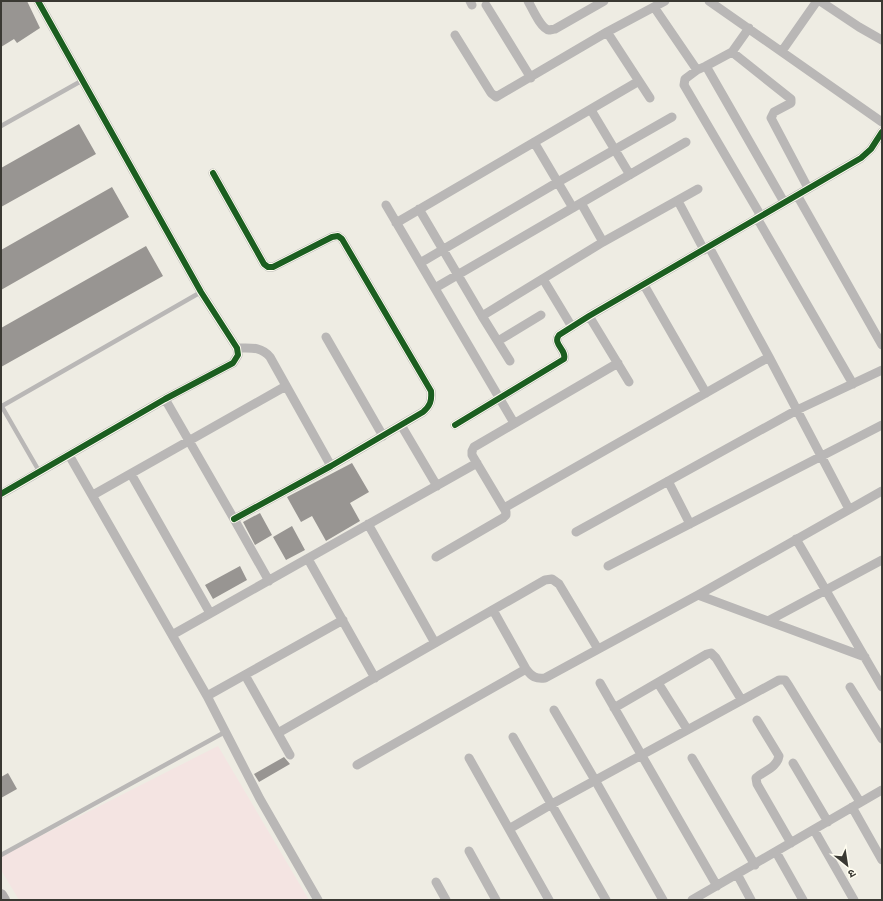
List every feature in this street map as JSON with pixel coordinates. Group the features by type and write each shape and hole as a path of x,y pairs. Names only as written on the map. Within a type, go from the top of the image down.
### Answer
{"street":[{"path":"1,494 165,399 233,363 238,355 237,348 201,292 38,1"},
{"path":"528,1 541,24 549,30 601,2"},
{"path":"455,35 496,97 531,78 607,32 665,1"},
{"path":"709,1 882,122"},
{"path":"782,51 818,1 882,40"},
{"path":"486,5 531,78"},
{"path":"654,8 697,70"},
{"path":"749,28 732,52 697,70 685,79 684,85 853,384"},
{"path":"607,32 650,98"},
{"path":"732,52 792,99 791,103 774,112 771,118 808,188"},
{"path":"706,66 784,202"},
{"path":"396,223 640,81"},
{"path":"591,110 630,175"},
{"path":"420,263 672,117"},
{"path":"455,425 564,359 564,354 557,342 559,335 589,316 861,158 871,149 882,132"},
{"path":"534,142 558,182 603,242"},
{"path":"434,288 686,142"},
{"path":"213,173 264,264 268,267 273,268 332,237 338,236 342,239 431,391 432,400 429,407 423,412 331,466 234,519"},
{"path":"482,316 603,242 698,190"},
{"path":"796,195 882,345"},
{"path":"678,201 769,357 849,509"},
{"path":"386,205 514,423"},
{"path":"419,210 510,361"},
{"path":"543,279 572,327"},
{"path":"644,285 706,393"},
{"path":"498,341 540,316"},
{"path":"589,316 629,382"},
{"path":"326,337 383,436"},
{"path":"237,348 259,349 265,351 270,357 331,466"},
{"path":"504,508 769,357"},
{"path":"436,557 506,515 504,508 472,455 474,447 618,363"},
{"path":"576,532 797,410 882,370"},
{"path":"93,495 286,386"},
{"path":"165,399 269,581"},
{"path":"608,566 882,424"},
{"path":"401,425 437,486"},
{"path":"69,454 207,696 264,805 318,900"},
{"path":"172,635 477,463"},
{"path":"131,474 210,613"},
{"path":"668,481 690,524"},
{"path":"493,610 526,669 532,676 538,679 546,678 698,595 882,491"},
{"path":"368,524 435,643"},
{"path":"796,539 882,687"},
{"path":"308,559 375,678"},
{"path":"768,622 826,590 881,564"},
{"path":"278,733 545,580 552,579 559,584 598,649"},
{"path":"698,595 865,658"},
{"path":"207,696 342,620"},
{"path":"614,708 711,653 716,658 741,699"},
{"path":"357,764 526,669"},
{"path":"245,675 290,755"},
{"path":"509,829 741,699 778,680 785,680 856,805 882,860"},
{"path":"658,683 687,729"},
{"path":"600,684 718,886"},
{"path":"850,687 882,739"},
{"path":"554,710 663,900"},
{"path":"757,720 779,756 775,765 756,778 757,784 791,843"},
{"path":"513,737 550,805 606,900"},
{"path":"469,758 549,900"},
{"path":"692,758 755,864"},
{"path":"793,763 828,822"},
{"path":"697,899 737,874 882,790"},
{"path":"814,830 854,900"},
{"path":"469,852 496,900"},
{"path":"776,852 803,900"},
{"path":"737,874 751,900"},
{"path":"436,882 446,900"},
{"path":"1,895 4,900"}],"lane":[{"path":"1,126 83,80"},
{"path":"39,471 1,405 201,292"},
{"path":"1,855 226,732"}],"shaded area":[{"path":"218,746 309,900 19,900 1,870 1,856"}],"building":[{"path":"1,1 27,1 40,28 17,43 14,39 1,47"},
{"path":"79,124 96,154 1,207 1,168"},
{"path":"112,187 129,217 1,290 1,250"},
{"path":"146,246 163,276 1,367 1,328"},
{"path":"352,463 369,492 350,503 360,521 326,541 312,516 301,522 287,497"},
{"path":"260,513 272,535 255,545 243,522"},
{"path":"292,526 305,550 286,560 273,537"},
{"path":"240,566 247,580 213,599 205,585"},
{"path":"284,757 290,764 259,782 254,774"},
{"path":"8,773 17,789 1,798 1,777"}],"cycle path":[{"path":"1,494 165,399 233,363 238,355 237,348 201,292 38,1"},
{"path":"455,425 564,359 564,353 557,341 559,335 589,316 861,158 871,149 882,132"},
{"path":"213,173 264,264 268,267 273,267 332,237 338,236 342,239 431,391 430,403 423,412 331,466 234,519"}]}
